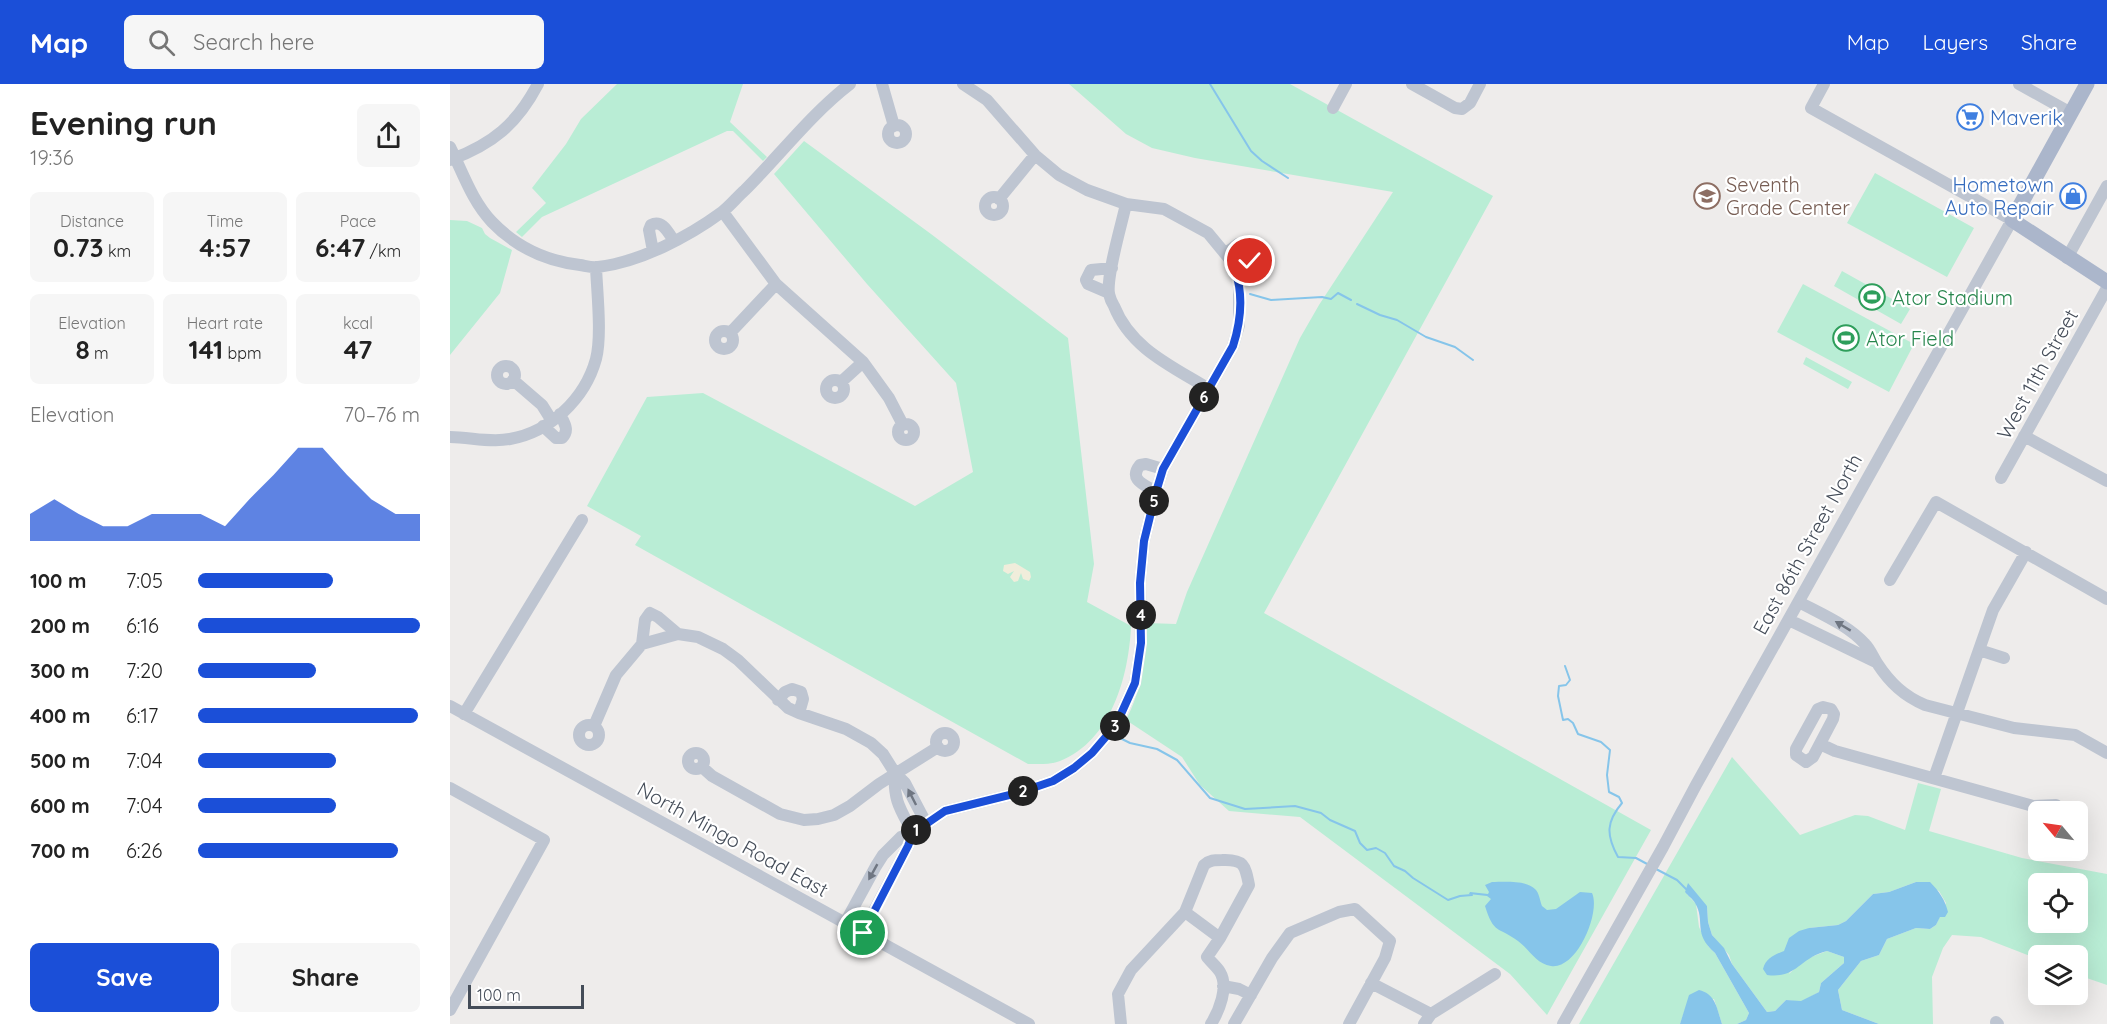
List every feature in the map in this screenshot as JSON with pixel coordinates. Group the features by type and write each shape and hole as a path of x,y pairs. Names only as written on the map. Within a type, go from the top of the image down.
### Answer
{"main road":[{"name":"East 86th Street North","path":"2012,220 2087,84"},
{"path":"2012,220 2107,282"}],"street":[{"path":"538,84 516,120 494,138 452,155 474,199 492,222 513,240 532,253 562,263 596,267 637,259 690,233 723,212 821,109 850,84"},
{"path":"882,84 894,126"},
{"path":"845,923 883,855 901,837 913,833 945,811 1018,793 1053,781 1092,753 1116,725 1135,683 1141,643 1140,583 1144,541 1163,469 1233,346 1239,325 1239,282 1235,270 1226,253 1208,233 1164,208 1126,204 1087,190 1059,175 1035,155 987,100 963,84"},
{"path":"1332,108 1346,84"},
{"path":"1412,84 1455,108 1462,109 1470,103 1480,84"},
{"path":"1824,84 1811,108 2012,220"},
{"path":"2021,85 2073,110"},
{"path":"999,199 1035,155"},
{"path":"2067,258 2104,200 2107,186"},
{"path":"1126,204 1109,293 1116,312 1128,333 1144,350 1209,389"},
{"path":"723,212 777,284 863,362 889,398 903,425"},
{"name":"East 86th Street North","path":"1563,1024 2012,220"},
{"path":"653,251 649,230 656,222 661,224 674,241"},
{"path":"1226,253 1238,244 1246,245 1251,250 1250,261 1235,270"},
{"path":"450,437 507,440 529,435 569,408 586,384 597,357 599,312 596,267"},
{"path":"1109,293 1088,284 1086,280 1091,270 1112,268"},
{"path":"730,333 777,284"},
{"name":"West 11th Street","path":"2001,478 2107,288"},
{"path":"841,382 863,362"},
{"path":"513,380 542,405 552,421"},
{"path":"2024,436 2107,481"},
{"path":"1156,492 1137,481 1136,470 1140,465 1146,464 1163,469"},
{"path":"1890,580 1936,501 2107,599"},
{"path":"464,714 582,520"},
{"path":"1935,778 1998,599 2026,552"},
{"path":"1799,602 1855,634 1867,645 1877,663 1905,696 1925,705 2014,729 2075,735 2107,753"},
{"path":"594,726 616,675 642,644 645,620 650,613 658,616 678,634"},
{"path":"1789,620 1877,663"},
{"path":"642,644 678,634 698,637 723,649 738,660 788,708 861,736 883,753 895,773 905,783 926,823"},
{"path":"1979,650 2004,658"},
{"path":"778,700 788,690 798,690 803,699 799,713"},
{"name":"North Mingo Road East","path":"450,706 1029,1024"},
{"path":"1820,744 1835,751 2028,805"},
{"path":"702,767 712,776 780,814 804,820 834,815 938,747"},
{"path":"863,933 913,833 898,805 894,792 895,773"},
{"path":"450,1010 544,840 452,793"},
{"path":"1121,1024 1118,994 1131,970 1185,912 1204,865 1210,861 1240,861 1246,870 1249,885 1207,957 1220,971 1223,978 1222,1005 1212,1024"},
{"path":"1234,1024 1272,958 1290,933 1339,912 1355,909 1390,941 1385,958 1349,1024"},
{"path":"1185,912 1220,938"},
{"path":"1371,983 1428,1019 1495,975"},
{"path":"1223,986 1239,989 1251,995"}],"green space":[{"path":"617,84 743,84 730,122 767,157 763,161 733,131 727,131 542,217 522,237 516,232 546,203 532,188 566,144 581,119"},
{"path":"1069,84 1290,84 1493,196 1264,613 1651,830 1547,1015 1510,974 1300,817 1229,811 1200,785 1182,757 1126,720 1136,697 1142,673 1147,623 1176,624 1187,592 1300,338 1393,192 1195,158 1152,148 1126,134"},
{"path":"804,141 1068,338 1094,564 1087,602 1131,626 1126,665 1114,705 1092,738 1078,752 1060,761 1048,764 1028,764 635,545 641,536 587,506 647,397 703,393 915,506 973,472 956,383 867,284 774,174"},
{"path":"1875,173 1974,228 1947,277 1847,223"},
{"path":"450,220 467,221 482,228 490,238 512,250 500,293 450,355"},
{"name":"Ator Stadium","path":"1842,271 1910,309 1901,324 1834,286"},
{"name":"Ator Field","path":"1803,284 1914,344 1889,392 1777,332"},
{"path":"1806,357 1852,382 1848,389 1803,364"},
{"path":"1732,757 1800,835 1855,815 1868,816 1905,830 1918,783 1941,789 1929,831 2028,861 2107,874 2107,985 2088,978 2088,945 2028,945 2028,955 1981,937 1952,935 1943,948 1932,977 1933,1024 1879,1024 1842,1010 1838,990 1861,961 1879,955 1887,939 1916,928 1930,929 1936,925 1946,903 1939,891 1916,882 1889,892 1873,894 1846,921 1838,925 1809,928 1789,974 1803,960 1827,951 1844,957 1844,963 1821,983 1819,992 1801,1002 1786,1000 1775,1011 1767,1012 1732,964 1729,955 1712,935 1707,906 1685,892 1696,904 1699,927 1708,946 1715,953 1749,1013 1746,1020 1737,1024 1722,1024 1714,999 1687,1004 1680,1024 1579,1024"}],"sand":[{"path":"1015,563 1030,572 1029,581 1023,579 1021,573 1018,581 1014,582 1010,577 1014,571 1008,574 1003,571 1004,565"}],"water":[{"path":"1492,882 1515,882 1531,886 1536,890 1542,906 1547,910 1556,909 1580,892 1592,893 1594,902 1590,926 1578,950 1561,965 1546,965 1518,941 1497,929 1491,922 1485,906 1491,899 1487,896 1469,894 1470,892 1488,894 1485,885"},
{"path":"1916,882 1930,882 1936,889 1947,908 1948,912 1945,917 1940,917 1936,925 1930,929 1916,928 1887,939 1879,955 1861,961 1838,990 1842,1010 1879,1024 1737,1024 1746,1020 1749,1013 1715,953 1704,939 1698,909 1685,892 1688,883 1707,906 1712,935 1724,948 1732,964 1767,1012 1775,1011 1786,1000 1801,1001 1819,992 1821,983 1844,963 1844,957 1827,951 1810,958 1785,974 1767,975 1763,969 1766,962 1784,951 1789,938 1809,928 1838,925 1846,921 1873,894 1889,892"},
{"path":"1699,990 1712,999 1722,1024 1680,1024 1689,995"}],"waterway":[{"path":"1210,84 1251,151 1288,178"},
{"path":"1250,294 1271,300 1322,297 1331,299 1338,293 1351,300"},
{"path":"1357,304 1397,320 1426,337 1455,347 1473,360"},
{"path":"1565,666 1570,680 1566,685 1559,686 1558,696 1563,720 1568,719 1573,723 1578,734 1601,742 1610,750 1607,775 1609,792 1619,797 1622,803 1611,823 1611,842 1618,857 1636,858 1649,865"},
{"path":"1118,737 1130,743 1157,749 1177,760 1210,798 1245,809 1295,806 1321,813 1330,820 1355,831 1360,843 1367,850 1376,848 1385,853 1394,866 1448,900 1472,895"},
{"path":"1656,869 1677,880 1686,889"}],"place":[{"name":"Maverik","path":"1970,117"},
{"name":"Seventh Grade Center","path":"1707,196"},
{"name":"Hometown Auto Repair","path":"2073,196"},
{"name":"Ator Stadium","path":"1872,297"},
{"name":"Ator Field","path":"1846,338"}],"route":[{"path":"863,933 913,833 945,811 1018,793 1053,781 1092,753 1116,725 1135,683 1141,643 1140,583 1144,541 1156,492 1163,469 1233,346 1241,307 1239,282 1235,270 1250,261"}]}
